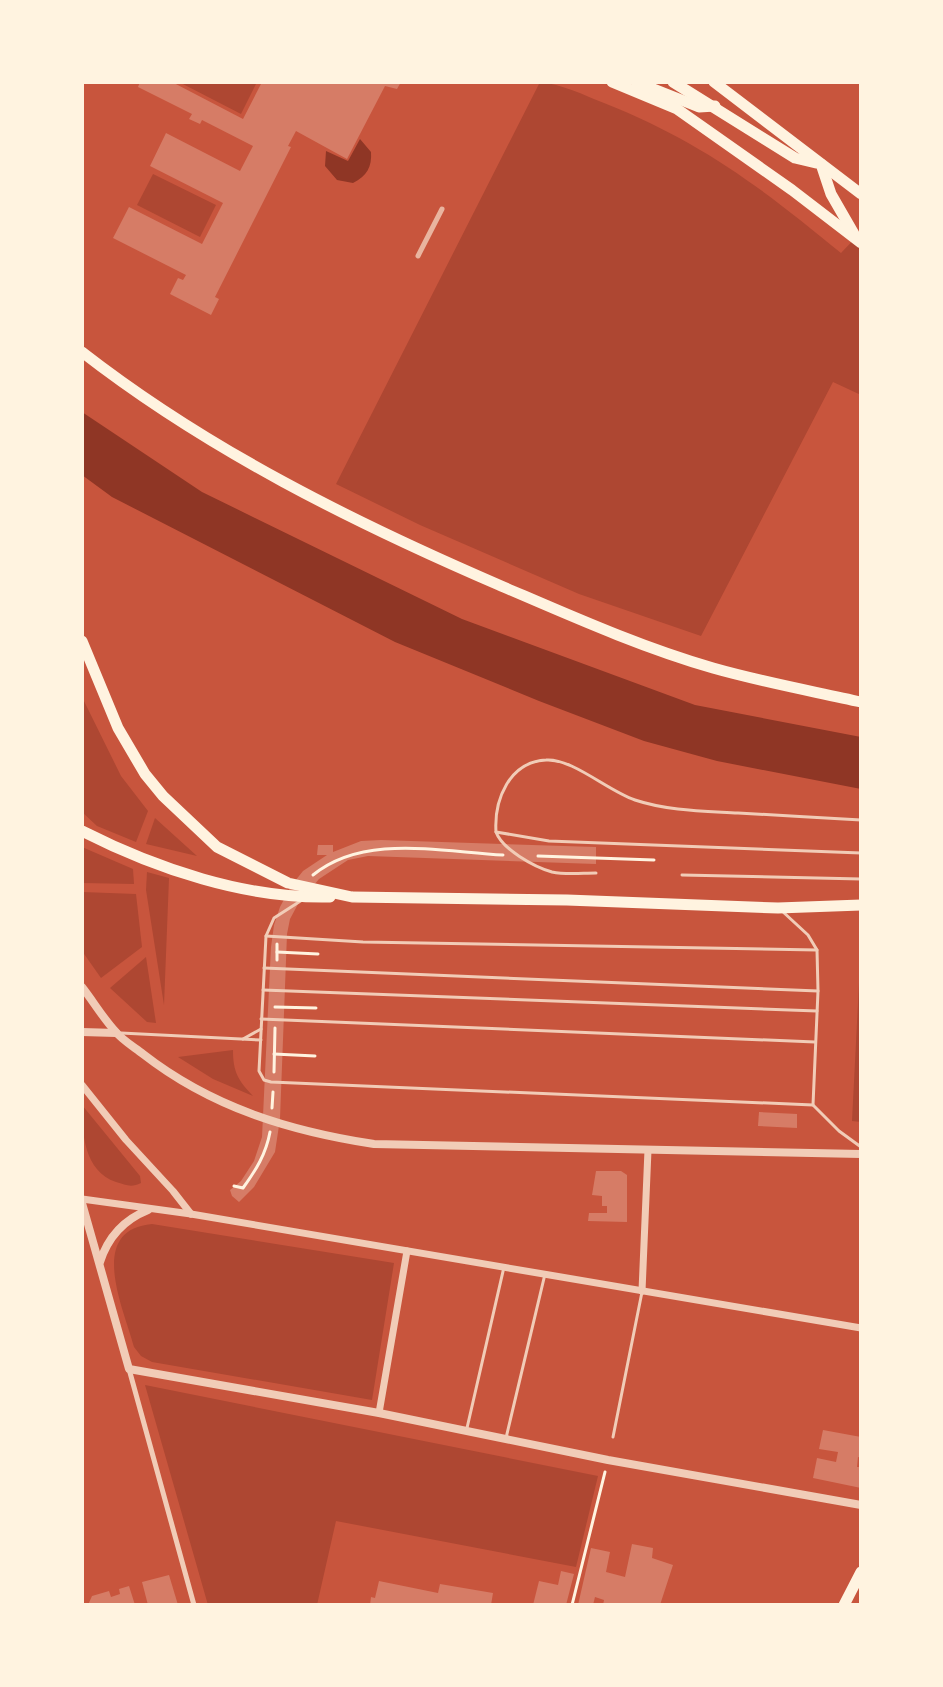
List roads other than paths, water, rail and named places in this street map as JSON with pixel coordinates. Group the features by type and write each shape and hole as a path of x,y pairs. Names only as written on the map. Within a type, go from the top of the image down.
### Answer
{"main road":[{"path":"612,82 677,109 858,241"},
{"path":"636,82 699,107 716,106"},
{"path":"673,82 795,158 821,164"},
{"path":"714,82 861,194"},
{"path":"821,164 831,194 858,241"},
{"path":"82,352 134,392 292,487 407,546 576,619 713,668 861,702"},
{"path":"82,641 125,741 145,774 174,807 217,847 267,874 288,883 352,897"},
{"path":"82,831 120,850 214,881 269,894 305,898 567,900 778,908 861,905"},
{"path":"844,1605 861,1572"}],"street":[{"path":"82,987 116,1033 172,1077 252,1114 318,1136 374,1144 861,1154"},
{"path":"82,1032 116,1033"},
{"path":"82,1085 191,1214"},
{"path":"642,1291 648,1150"},
{"path":"194,1605 82,1201 191,1214 861,1328"},
{"path":"100,1263 104,1248 122,1225 148,1210"},
{"path":"379,1413 407,1251"},
{"path":"129,1369 379,1413 608,1460 861,1505"}],"lane":[{"path":"596,873 551,872 523,858 498,837 495,816 499,797 523,766 546,760 571,765 622,795 656,806 861,820"},
{"path":"496,832 549,841 861,853"},
{"path":"682,875 861,879"},
{"path":"305,898 274,918 266,936 259,1071 264,1080 813,1105 831,1124 861,1147"},
{"path":"778,908 808,935 817,950 813,1105"},
{"path":"266,936 363,942 817,950"},
{"path":"264,968 818,991"},
{"path":"263,990 817,1011"},
{"path":"261,1019 815,1042"},
{"path":"242,1040 261,1029"},
{"path":"116,1033 261,1040"},
{"path":"467,1431 504,1267"},
{"path":"506,1439 545,1274"},
{"path":"613,1437 642,1291"}],"railway":[{"path":"418,256 442,209"}]}
